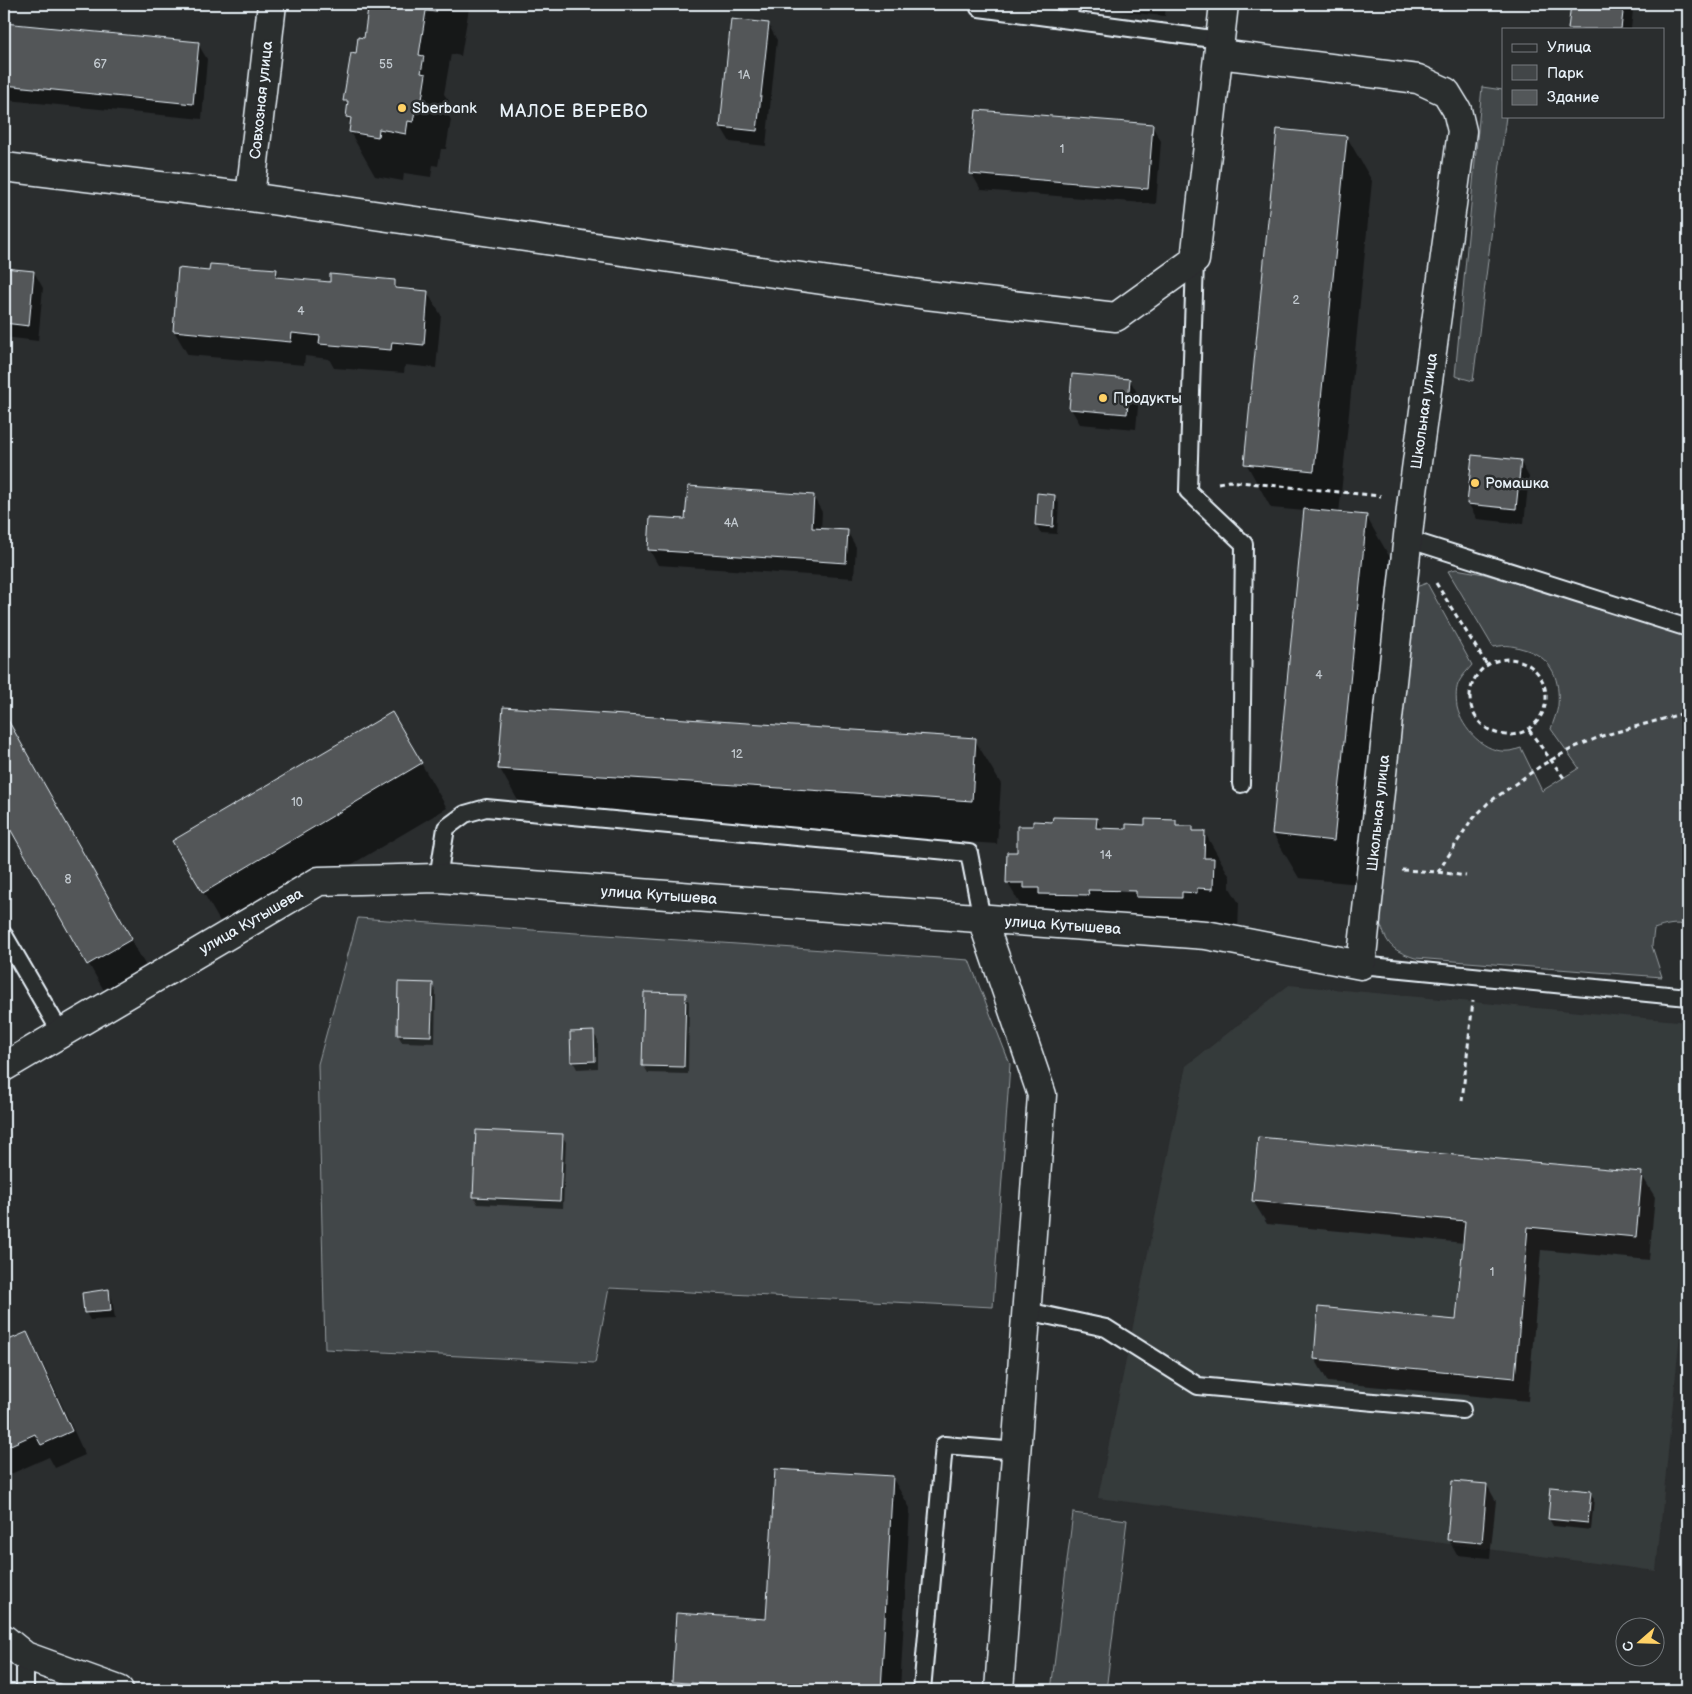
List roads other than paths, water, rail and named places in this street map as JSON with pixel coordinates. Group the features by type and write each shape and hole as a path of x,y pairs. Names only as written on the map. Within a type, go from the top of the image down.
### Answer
{"street":[{"name":"Совхозная улица","path":"250,197 272,4"},
{"path":"4,167 250,197 926,294 1116,317 1195,260 1224,4"},
{"name":"Школьная улица","path":"1220,47 1418,80 1446,92 1456,110 1462,131 1407,539 1361,964"},
{"name":"улица Кутышева","path":"4,1067 319,881 438,878 1206,935 1361,964"},
{"path":"982,919 1042,1096 1000,1690"},
{"path":"4,1640 25,1656 119,1690"}],"lane":[{"path":"979,4 979,8 1069,12 1220,47"},
{"path":"1195,260 1188,491 1244,544 1241,784"},
{"path":"1407,539 1688,628"},
{"path":"438,878 446,828 464,814 486,808 969,853 982,919"},
{"path":"4,935 61,1033"},
{"path":"1361,964 1688,997"},
{"path":"1027,1311 1106,1328 1198,1386 1462,1410"},
{"path":"922,1690 944,1445 1018,1451"},
{"path":"25,1656 25,1690"}],"place":[{"name":"Sberbank","path":"402,108"},
{"name":"Продукты","path":"1103,398"},
{"name":"Ромашка","path":"1475,483"}],"district":[{"name":"МАЛОЕ ВЕРЕВО","path":"574,111"}]}
